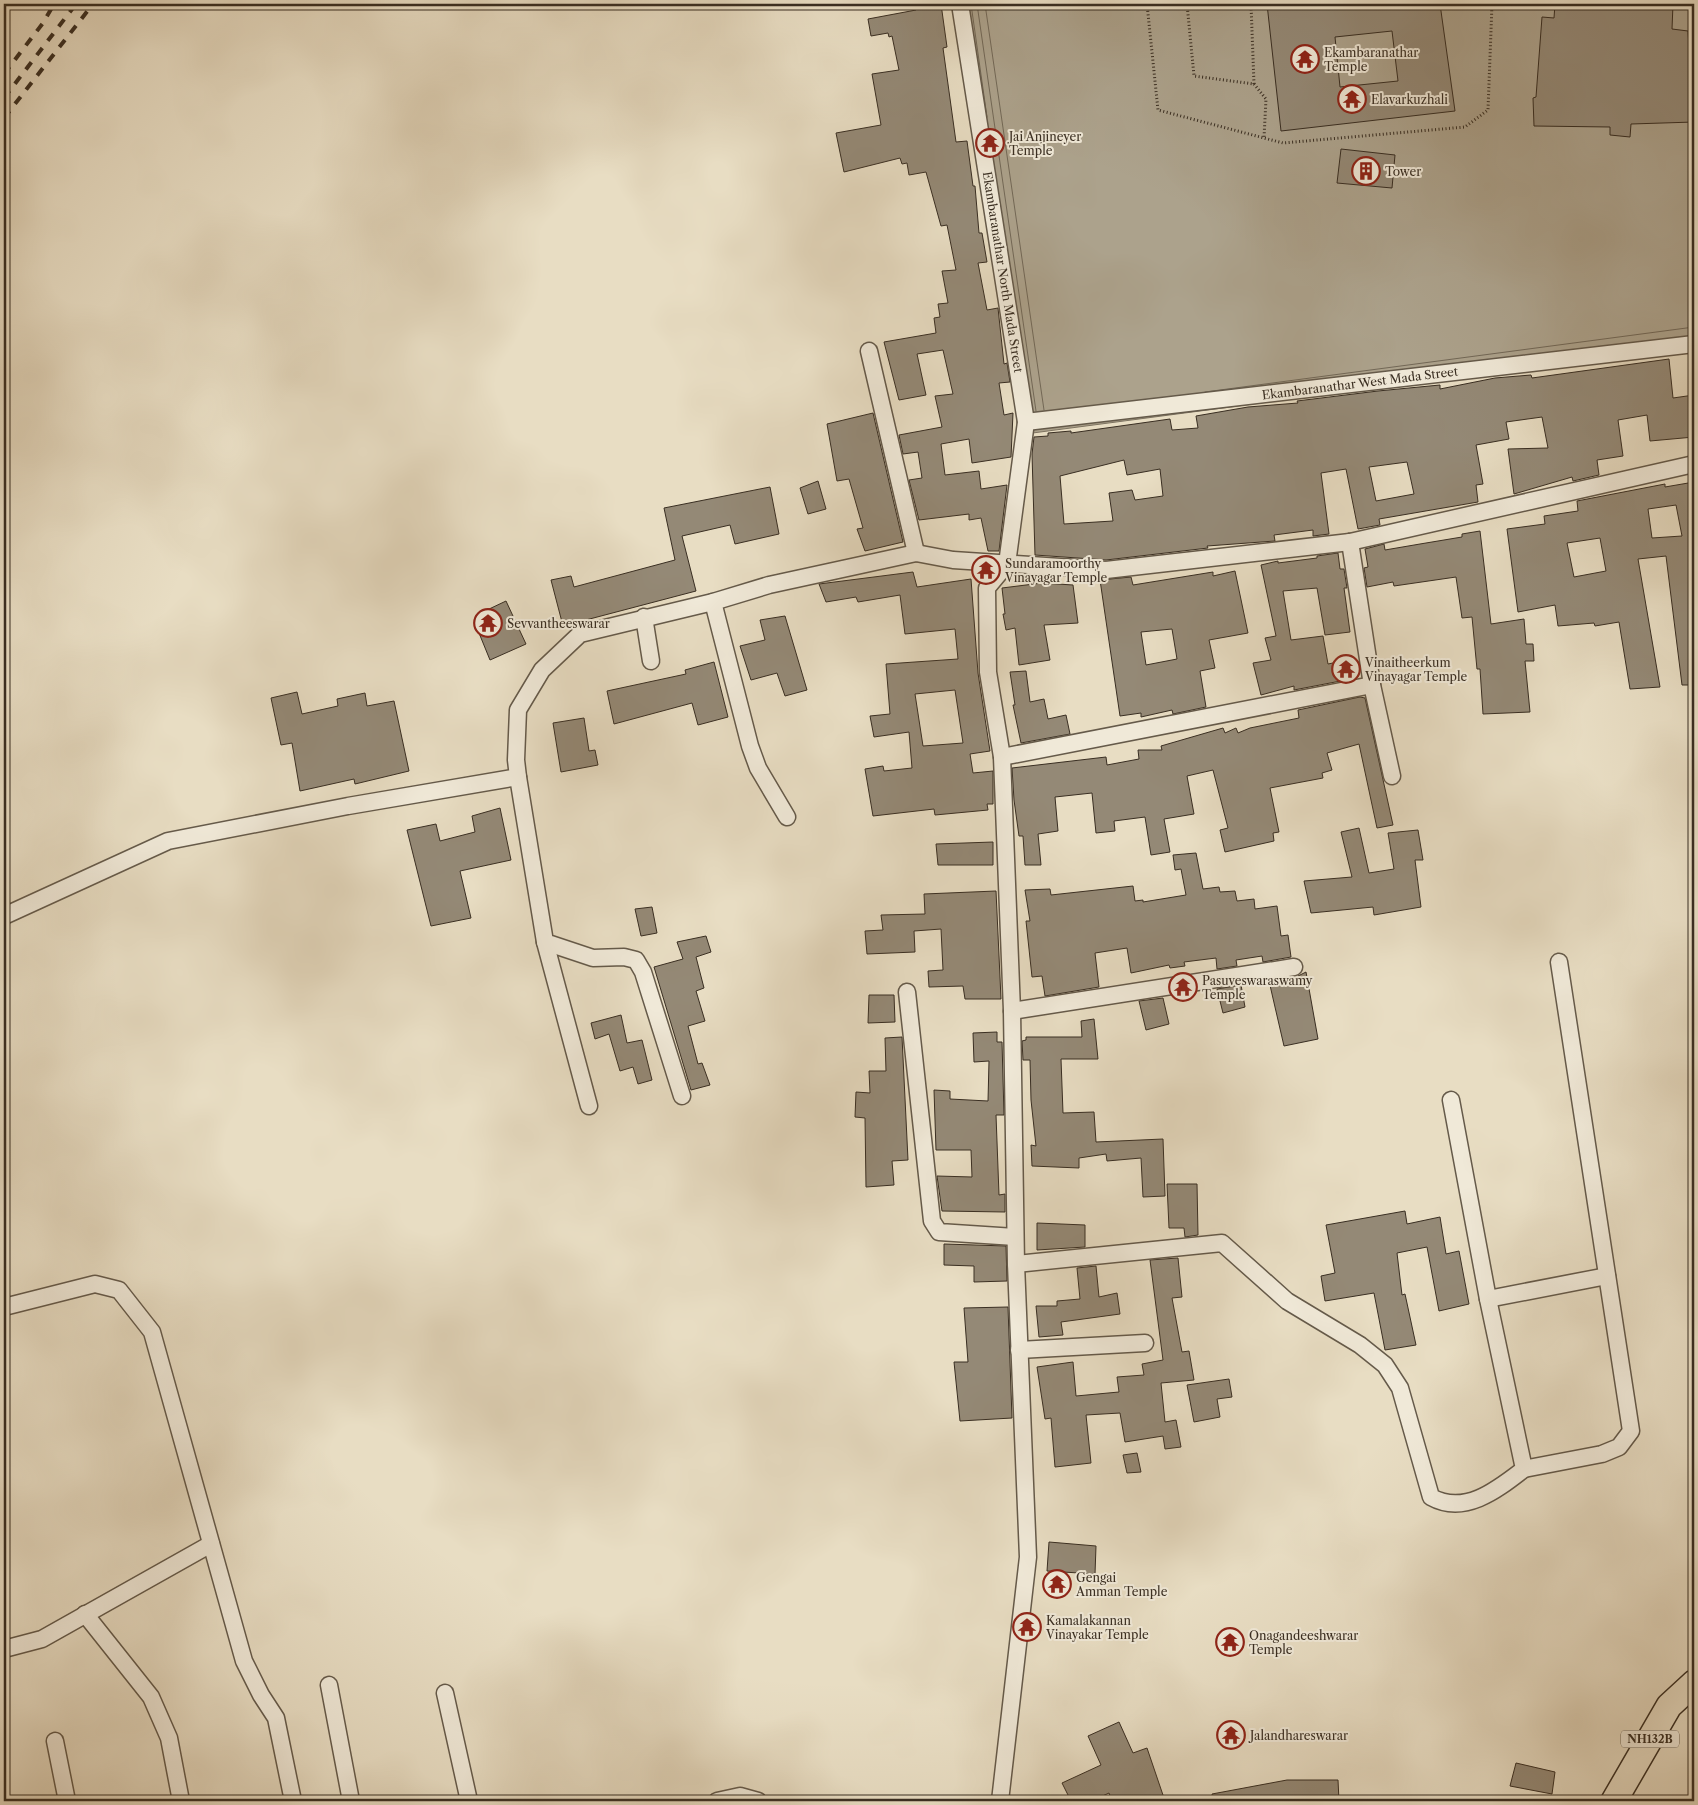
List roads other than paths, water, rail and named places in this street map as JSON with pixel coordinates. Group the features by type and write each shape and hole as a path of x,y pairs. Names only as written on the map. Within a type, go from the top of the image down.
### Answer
{"highway":[{"name":"NH132B","path":"1614,1801 1669,1706 1694,1683"},
{"name":"NH132B","path":"1630,1801 1680,1715 1694,1701"}],"street":[{"name":"Ekambaranathar North Mada Street","path":"960,4 1026,422 1007,564"},
{"name":"Ekambaranathar West Mada Street","path":"1026,422 1694,344"},
{"path":"869,351 916,552"},
{"path":"589,1106 544,942 516,760 518,710 542,670 580,634 713,602 769,585 916,552 953,560 1106,570 1350,542 1694,464"},
{"path":"1350,542 1372,685 1392,776"},
{"path":"1000,1801 1028,1556 1015,1237 1012,1011 1002,757 988,672 987,588 1007,564"},
{"path":"713,602 750,746 758,768 787,817"},
{"path":"644,618 651,660"},
{"path":"1002,757 1372,685"},
{"path":"4,916 168,841 348,806 518,777"},
{"path":"544,942 593,958 624,957 636,960 643,972 682,1096"},
{"path":"1016,1264 1222,1243 1287,1301 1360,1345 1384,1366 1400,1388 1432,1497 1444,1504 1464,1504 1490,1494 1524,1469 1602,1454 1619,1447 1631,1431 1559,962"},
{"path":"1012,1011 1294,967"},
{"path":"907,992 932,1221 939,1232 1015,1237"},
{"path":"1451,1100 1488,1298 1524,1469"},
{"path":"1488,1298 1607,1276"},
{"path":"4,1307 95,1284 119,1290 152,1332 244,1661 261,1695 276,1718 293,1801"},
{"path":"1019,1350 1145,1343"},
{"path":"4,1649 42,1639 211,1544"},
{"path":"85,1614 151,1697 169,1738 181,1801"},
{"path":"330,1685 351,1801"},
{"path":"445,1692 469,1801"},
{"path":"55,1741 67,1801"},
{"path":"717,1801 740,1796 758,1801"}],"water":[{"path":"966,4 1694,4 1694,346 1025,434"}],"railway":[{"path":"4,74 43,23 54,4"},
{"path":"4,98 76,4"},
{"path":"4,118 93,4"}],"place":[{"name":"Ekambaranathar Temple","path":"1305,59"},
{"name":"Elavarkuzhali","path":"1352,99"},
{"name":"Jai Anjineyer Temple","path":"990,143"},
{"name":"Tower","path":"1366,171"},
{"name":"Sundaramoorthy Vinayagar Temple","path":"986,570"},
{"name":"Sevvantheeswarar","path":"488,623"},
{"name":"Vinaitheerkum Vinayagar Temple","path":"1346,669"},
{"name":"Pasuveswaraswamy Temple","path":"1183,987"},
{"name":"Gengai Amman Temple","path":"1057,1584"},
{"name":"Kamalakannan Vinayakar Temple","path":"1027,1627"},
{"name":"Onagandeeshwarar Temple","path":"1230,1642"},
{"name":"Jalandhareswarar","path":"1231,1735"}]}
